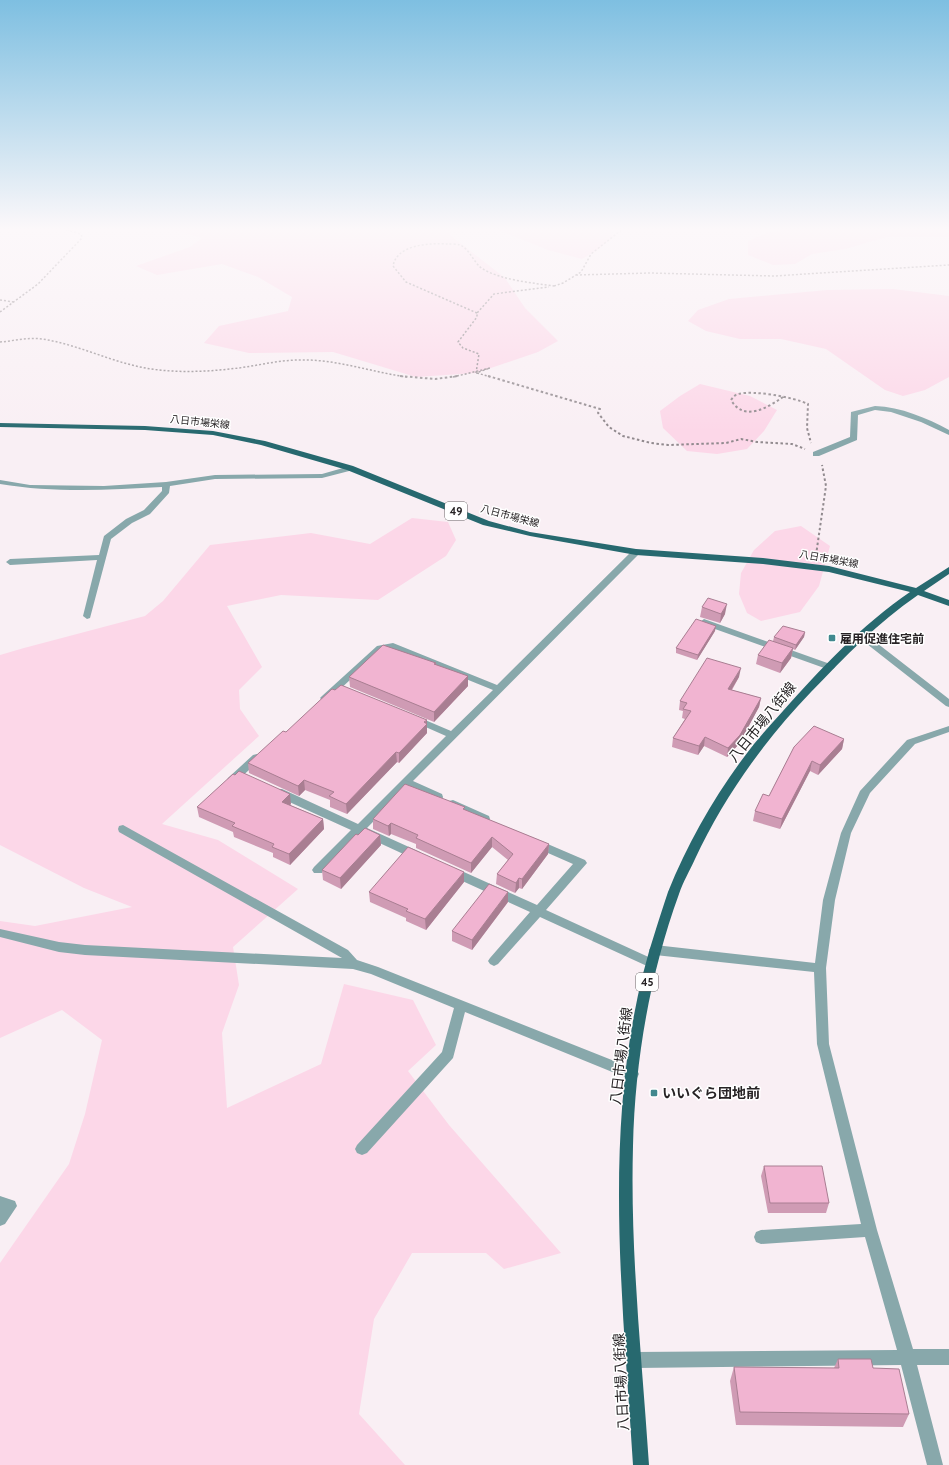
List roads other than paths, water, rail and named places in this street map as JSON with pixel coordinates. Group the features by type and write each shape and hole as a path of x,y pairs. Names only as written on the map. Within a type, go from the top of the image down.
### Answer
{"main road":[{"name":"八日市場栄線","path":"0,425 145,428 213,433 262,443 350,468 486,523 530,534 636,552 719,557 815,566 869,578 916,591 949,603"},
{"name":"八日市場八街線","path":"641,1465 627,1231 626,1145 632,1074 639,1017 651,962 674,892 700,837 725,794 757,747 797,702 861,635 916,591 949,570"}],"street":[{"path":"815,453 854,438 854,414 876,408 903,414 937,426 949,433"},
{"path":"0,482 30,487 104,488 166,484 229,477 322,476 350,468"},
{"path":"87,616 107,538 129,521 147,512 166,491 166,484"},
{"path":"318,870 636,552"},
{"path":"10,562 103,557"},
{"path":"700,621 830,667"},
{"path":"861,635 949,704"},
{"path":"320,702 341,688 380,648 393,646 499,689"},
{"path":"403,714 453,735"},
{"path":"934,1465 908,1357 870,1230 823,1044 820,968 829,900 846,833 865,791 911,742 949,729"},
{"path":"226,784 267,748"},
{"path":"238,774 252,781"},
{"path":"406,782 497,824"},
{"path":"266,787 424,858"},
{"path":"124,829 344,953 353,964"},
{"path":"494,961 581,863 525,837"},
{"path":"438,865 651,962"},
{"path":"0,933 59,947 85,950 353,964 374,970 632,1074"},
{"path":"655,950 820,968"},
{"path":"362,1149 448,1054 461,1005"},
{"path":"0,1203 10,1206 0,1219"},
{"path":"761,1237 870,1230"},
{"path":"635,1360 949,1357"}],"place":[{"name":"雇用促進住宅前","path":"832,638"},
{"name":"いいぐら団地前","path":"654,1093"}]}
